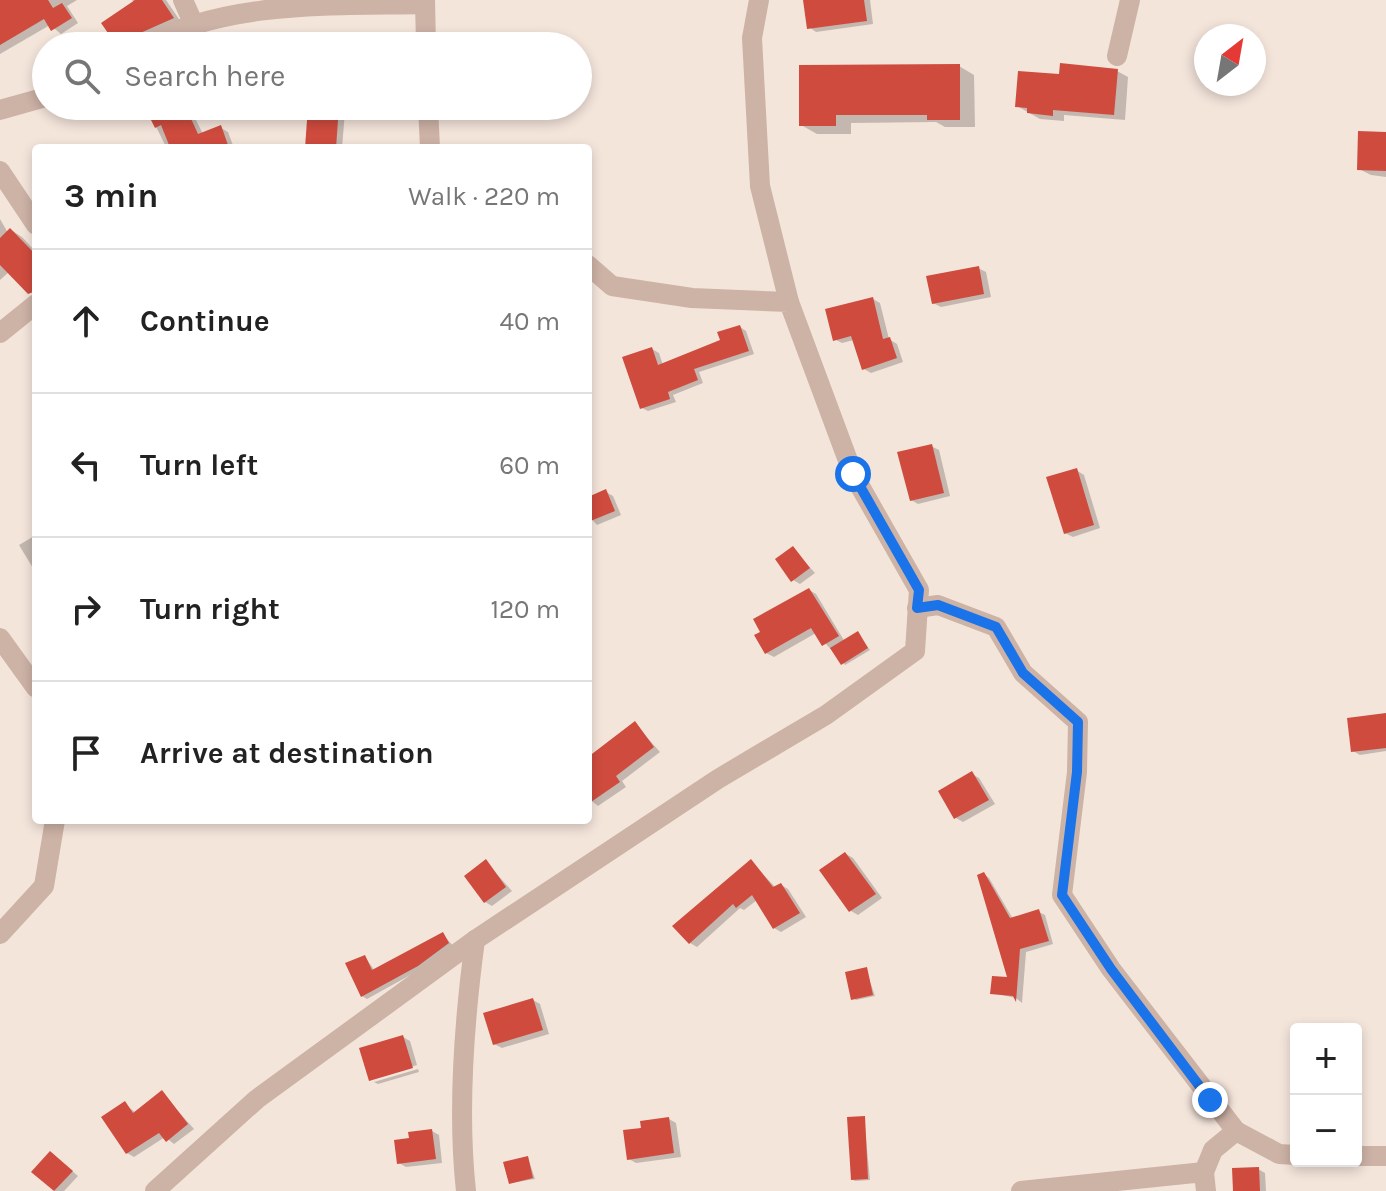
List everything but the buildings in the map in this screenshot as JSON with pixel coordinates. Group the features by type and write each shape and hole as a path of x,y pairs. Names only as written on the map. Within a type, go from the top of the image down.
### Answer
{"street":[{"path":"183,0 194,25"},
{"path":"155,1191 257,1099 475,940 718,779 826,715 915,651 919,590 853,474 789,302 760,186 752,38 759,0"},
{"path":"1117,56 1130,0"},
{"path":"170,32 219,17 300,6 425,2 426,32"},
{"path":"0,110 32,101"},
{"path":"429,120 430,144"},
{"path":"0,171 32,219"},
{"path":"592,268 612,286 692,298 789,302"},
{"path":"0,333 32,307"},
{"path":"0,333 32,321"},
{"path":"917,608 938,605 996,627 1023,673 1078,722 1077,772 1062,895 1111,969 1236,1131 1279,1154 1290,1155"},
{"path":"0,638 32,682"},
{"path":"0,934 44,886 54,824"},
{"path":"466,1191 462,1154 466,1005 475,940"},
{"path":"1021,1191 1120,1178 1205,1182 1213,1150 1236,1131"},
{"path":"1362,1156 1386,1156"}],"route":[{"path":"853,474 919,590 917,608 938,605 996,627 1023,673 1078,722 1077,772 1062,895 1111,969 1210,1100"}]}
